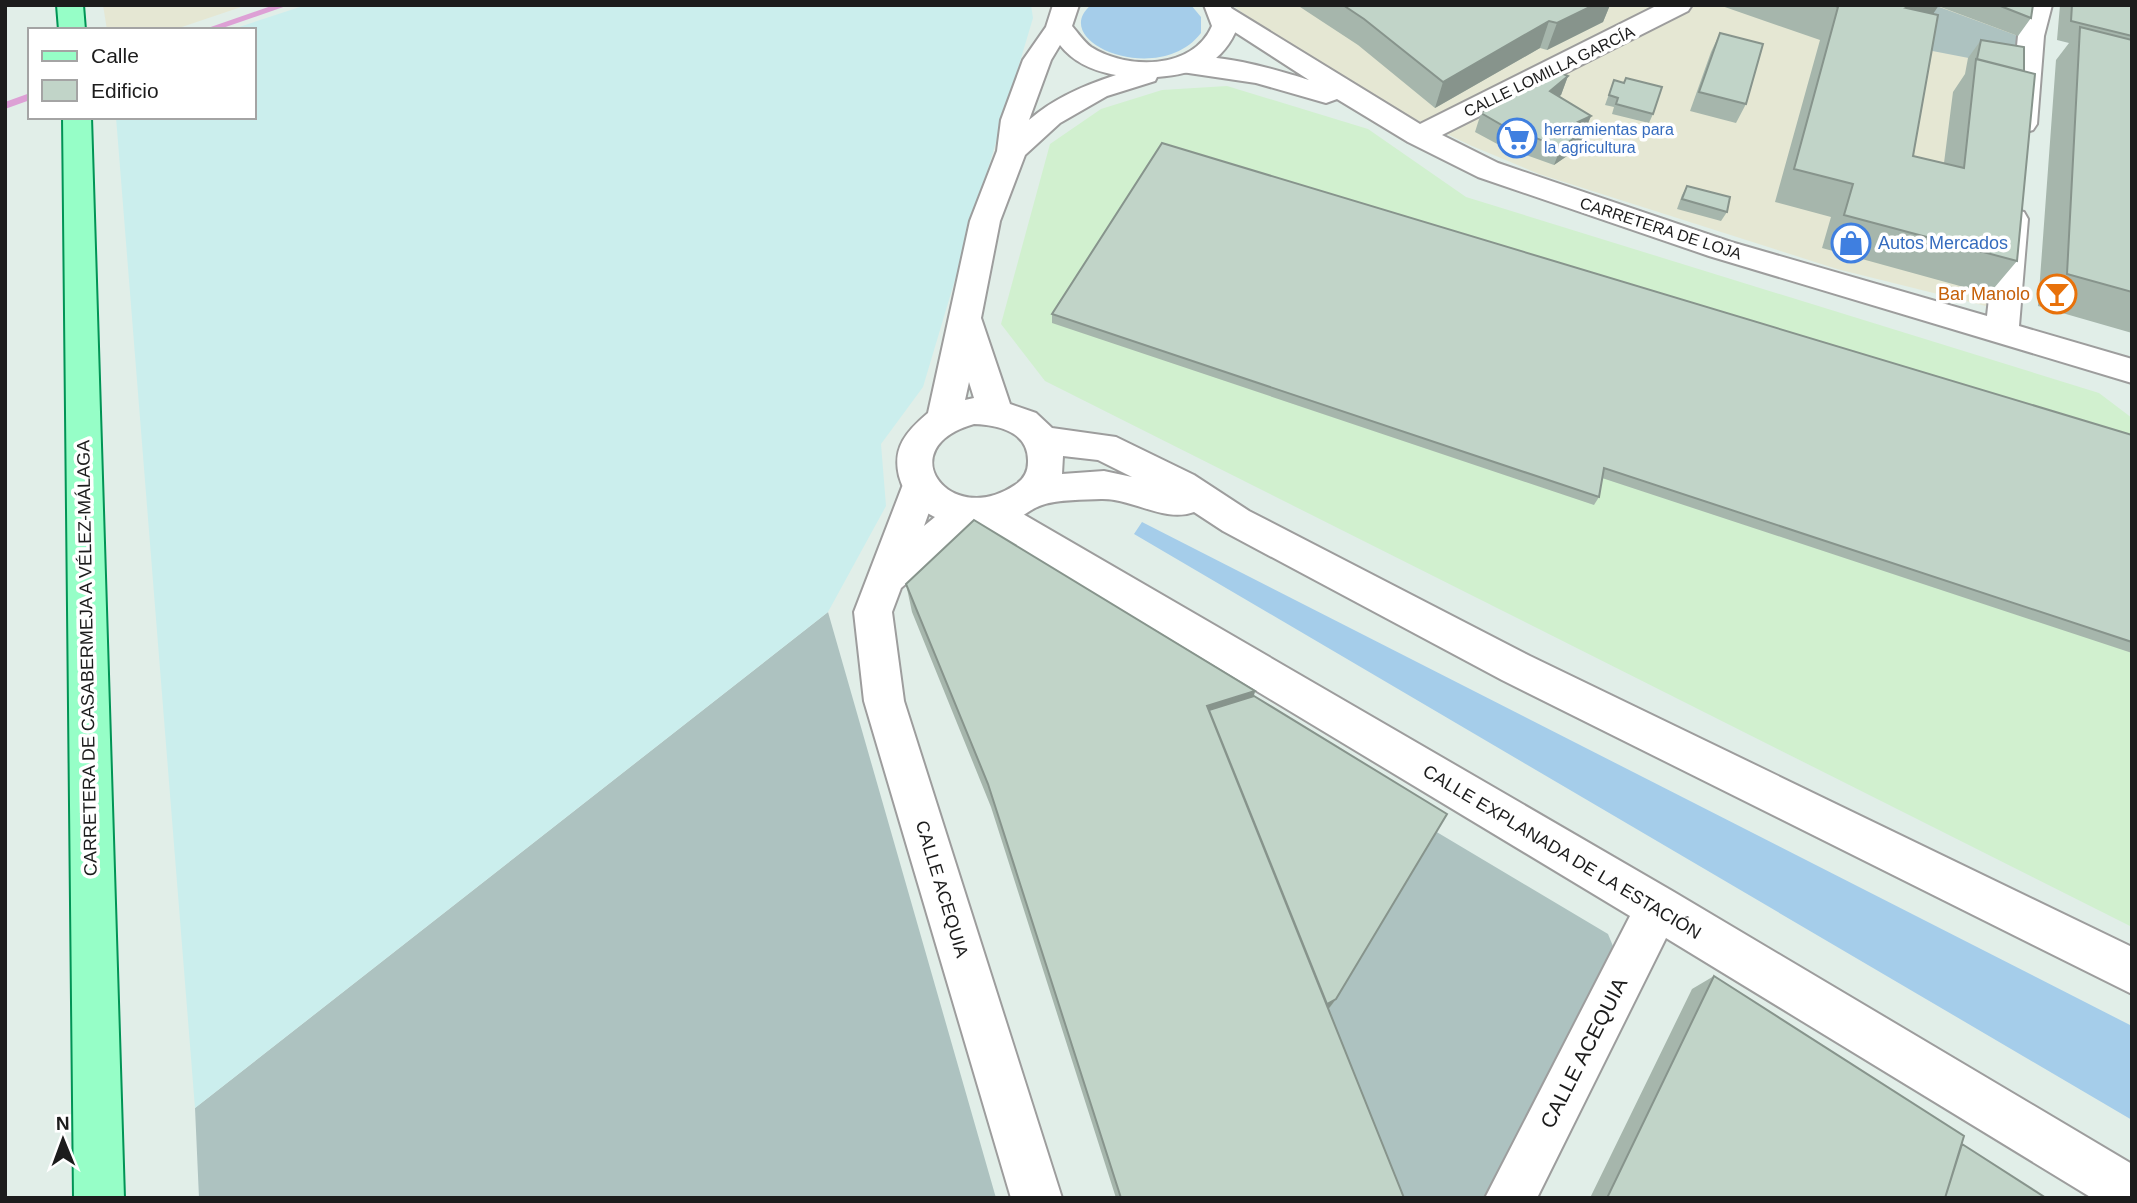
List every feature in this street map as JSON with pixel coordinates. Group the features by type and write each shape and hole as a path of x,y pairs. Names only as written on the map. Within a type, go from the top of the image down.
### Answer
{"main road":[{"path":"70,5 72,28"},
{"name":"CARRETERA DE CASABERMEJA A VÉLEZ-MÁLAGA","path":"77,119 99,1198"}],"street":[{"path":"1613,5 1645,23"},
{"name":"CALLE LOMILLA GARCÍA","path":"1418,136 1679,5"},
{"path":"2019,157 2031,36 2039,5"},
{"path":"1012,151 1050,117 1097,90 1206,55 1220,42 1225,27 1219,9"},
{"name":"CARRETERA DE LOJA","path":"1219,9 1390,120 1488,170 1720,249 2132,371"},
{"path":"1062,12 1067,43 1084,57 1106,66 1132,71 1229,68 1297,84 1390,120"},
{"path":"944,419 985,221 1012,151 1016,120 1037,60 1062,12"},
{"path":"2003,332 2015,198"},
{"path":"964,315 995,411"},
{"path":"2050,347 2132,384"},
{"path":"974,411 995,411 1014,417 1031,427 1042,440 1046,456 1045,472 1034,491 1016,506 978,513 939,505 920,487 913,462 922,438 944,419 974,411"},
{"path":"1042,440 1104,447 1181,485 1236,521 1517,668 2132,971"},
{"path":"1034,491 1104,485 1171,498 1236,521"},
{"name":"CALLE ACEQUIA","path":"920,487 873,612 884,701 1037,1198"},
{"name":"CALLE ACEQUIA","path":"887,579 978,513"},
{"name":"CALLE EXPLANADA DE LA ESTACIÓN","path":"978,513 1658,908 2132,1193"},
{"name":"CALLE ACEQUIA","path":"1510,1198 1658,908"}],"shaded area":[{"path":"103,5 247,5 179,28 107,28"},
{"path":"306,5 1031,5 1033,18 923,387 881,444 886,506 828,612 195,1108 116,119 256,119 256,28 236,28"},
{"path":"1091,5 1191,5 1201,17 1201,33 1182,49 1160,57 1136,58 1114,54 1095,45 1084,33 1081,19"},
{"path":"1232,5 2030,5 1998,309 1837,269 1539,174 1392,108 1270,33"},
{"path":"1934,5 2018,36 2010,66 1917,48"},
{"path":"1227,86 1368,129 1466,197 2099,393 2132,418 2132,927 1045,381 1001,324 1050,144 1101,109 1162,90"},
{"path":"1142,522 2132,1026 2132,1120 1134,534"},
{"path":"828,612 996,1198 199,1198 195,1108"},
{"path":"1435,831 1608,934 1615,951 1484,1198 1385,1198 1326,1012"}],"building":[{"path":"1343,5 1594,5 1557,23 1549,21 1443,82"},
{"path":"1834,5 1912,5 1906,8 1938,15 1913,156 1964,168 1976,59 2035,74 2017,261 1844,215 1853,184 1794,169 1838,7"},
{"path":"1998,5 2033,5 2031,18"},
{"path":"2072,5 2132,5 2132,36 2071,21"},
{"path":"2080,27 2132,40 2132,292 2067,274"},
{"path":"1720,33 1763,44 1746,104 1699,92"},
{"path":"1981,40 2024,47 2024,71 1977,59"},
{"path":"1547,67 1568,76 1550,91 1591,116 1578,122 1588,129 1561,147 1507,128 1481,113"},
{"path":"1626,78 1662,87 1653,114 1616,104 1618,98 1609,95 1614,80 1624,83"},
{"path":"1162,143 2132,435 2132,642 1604,468 1599,497 1052,314"},
{"path":"1687,186 1730,197 1727,212 1682,199"},
{"path":"974,520 1255,691 1207,706 1404,1198 1121,1198 988,784 906,584"},
{"path":"1254,696 1447,814 1336,999 1327,1004 1209,710"},
{"path":"1714,976 1964,1136 1945,1198 1607,1198"},
{"path":"1962,1144 2046,1198 1945,1198"}],"waterway":[{"path":"213,28 284,5"},
{"path":"5,106 28,97"}],"place":[{"name":"herramientas para la agricultura","path":"1517,138"},
{"name":"Autos Mercados","path":"1851,243"},
{"name":"Bar Manolo","path":"2057,294"}]}
